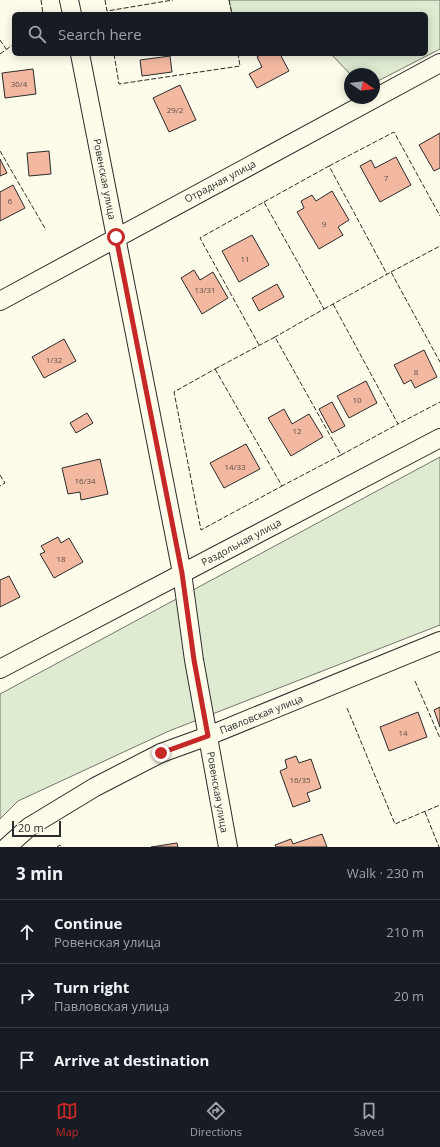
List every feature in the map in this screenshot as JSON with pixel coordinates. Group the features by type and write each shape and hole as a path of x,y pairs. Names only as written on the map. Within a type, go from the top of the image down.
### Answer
{"street":[{"path":"69,0 72,12"},
{"name":"Ровенская улица","path":"80,56 182,573 194,660 228,847"},
{"name":"Отрадная улица","path":"0,301 440,63"},
{"name":"Раздольная улица","path":"0,669 440,438"},
{"name":"Павловская улица","path":"7,847 29,827 95,787 161,753 208,736 440,641"}],"green space":[{"path":"229,0 440,0 440,49 428,55 428,12 232,12"},
{"path":"333,56 426,56 380,80 380,68 344,68"},
{"path":"440,457 440,625 169,731 18,801 0,819 0,694"}],"building":[{"path":"170,56 172,72 142,76 140,60"},
{"path":"281,56 289,71 257,88 249,74 262,67 257,57"},
{"path":"33,69 36,94 5,98 2,73"},
{"path":"180,85 196,120 169,132 153,98"},
{"path":"440,133 440,168 434,171 419,145"},
{"path":"49,151 51,174 29,176 27,153"},
{"path":"396,157 411,185 380,202 360,166 371,160 375,168"},
{"path":"0,159 7,173 0,176"},
{"path":"13,185 25,208 0,221 0,192"},
{"path":"332,191 349,220 338,227 343,235 319,249 297,212 304,208 301,201 312,195 316,201"},
{"path":"252,235 269,265 239,282 222,251"},
{"path":"194,270 200,280 213,272 228,298 202,314 181,278"},
{"path":"277,284 284,297 259,311 252,298"},
{"path":"64,339 76,361 44,378 32,357"},
{"path":"424,350 437,377 415,388 411,380 404,384 394,365"},
{"path":"366,381 377,403 349,418 337,396"},
{"path":"332,402 345,426 332,433 319,409"},
{"path":"284,409 292,424 309,414 323,437 291,456 268,418"},
{"path":"87,413 93,423 76,433 70,423"},
{"path":"246,444 260,469 224,488 210,463"},
{"path":"100,459 108,494 81,500 80,492 68,494 62,468"},
{"path":"58,537 61,543 69,538 83,562 54,578 40,554 45,552 41,546"},
{"path":"9,576 20,597 0,607 0,580"},
{"path":"440,707 440,727 434,710"},
{"path":"418,712 427,737 389,751 380,727"},
{"path":"296,756 299,763 311,759 321,788 307,793 310,801 293,807 280,771 287,768 285,760"},
{"path":"322,834 327,847 276,847 275,845 291,839 293,844"},
{"path":"177,843 178,847 151,847"}],"fence":[{"path":"41,0 43,12"},
{"path":"105,0 107,11 173,0"},
{"path":"229,0 232,12"},
{"path":"0,40 6,49"},
{"path":"0,54 12,45"},
{"path":"114,56 119,84 240,66 238,56"},
{"path":"329,166 394,132 440,216"},
{"path":"0,151 46,230"},
{"path":"264,202 329,166 387,274"},
{"path":"259,345 200,238 264,202 324,309 275,337"},
{"path":"391,272 440,246"},
{"path":"324,309 391,272 440,362"},
{"path":"333,304 398,424 440,402"},
{"path":"215,369 275,337 341,455 282,486"},
{"path":"215,369 282,486 201,530 174,392 215,369"},
{"path":"341,455 398,424"},
{"path":"0,475 5,483 0,486"},
{"path":"415,681 440,738"},
{"path":"347,708 395,824 440,805"},
{"path":"425,812 439,847"},
{"path":"57,847 60,845 61,847"}],"route":[{"path":"116,237 182,573 194,660 208,736 161,753"}]}
